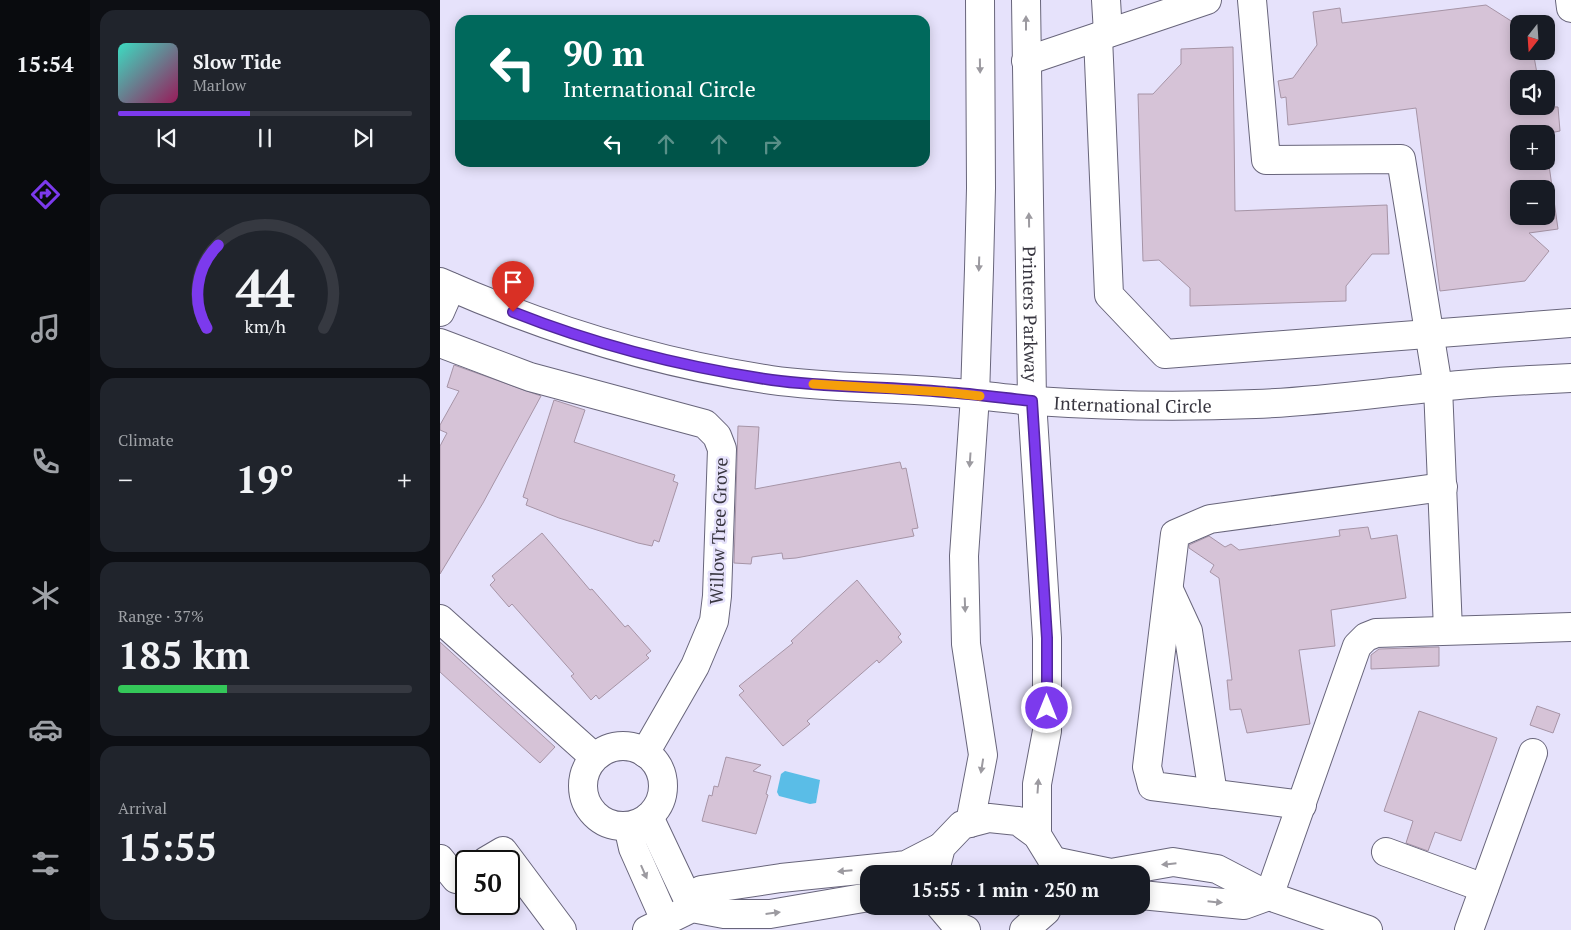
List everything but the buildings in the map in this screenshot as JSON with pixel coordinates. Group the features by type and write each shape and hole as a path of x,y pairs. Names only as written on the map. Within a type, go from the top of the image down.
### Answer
{"street":[{"path":"970,823 984,754 966,644 964,556 975,396 981,188 980,0"},
{"name":"Printers Parkway","path":"1026,0 1032,401 1047,638 1047,731 1037,784 1037,835"},
{"path":"1106,0 1103,35 1110,295 1165,354 1571,323"},
{"path":"1026,61 1207,0"},
{"path":"1252,0 1266,160 1401,160 1438,387 1448,630"},
{"path":"1570,0 1571,8"},
{"path":"440,312 446,284"},
{"name":"International Circle","path":"446,284 544,324 604,344 705,368 773,380 1032,401 1159,405 1254,404 1340,398 1438,387 1571,378"},
{"name":"Willow Tree Grove","path":"440,343 530,377 705,424 717,436 722,449 717,596 714,621 695,666 645,753"},
{"path":"1302,805 1152,786 1147,767 1170,592 1175,534 1210,519 1443,487"},
{"path":"1170,592 1188,631 1213,794"},
{"path":"440,619 594,757"},
{"path":"1269,896 1358,646 1366,637 1376,632 1571,627"},
{"path":"628,746 645,753 656,763 662,776 663,793 658,805 638,821 613,825 602,820 591,811 584,797 582,787 586,769 594,757 606,750 617,747 628,746"},
{"path":"1469,930 1533,753"},
{"path":"672,921 702,890 781,878 906,865 941,846 962,825 989,818 1018,821 1037,835 1051,865"},
{"path":"638,821 633,848 672,921"},
{"path":"936,865 941,846"},
{"path":"1386,852 1484,888"},
{"path":"440,859 455,878"},
{"path":"1150,866 1173,862 1217,869 1269,896 1368,930"},
{"path":"520,874 562,930"},
{"path":"1150,896 1244,905 1269,896"},
{"path":"672,921 724,914 770,914 860,899"},
{"path":"1024,930 1043,915"}],"water":[{"path":"785,771 820,780 816,803 810,804 779,796 777,792 781,774"}],"slow traffic":[{"path":"813,384 980,396"}],"route":[{"path":"513,312 604,344 661,359 742,375 812,384 944,392 1032,401 1047,638 1047,708"}]}
